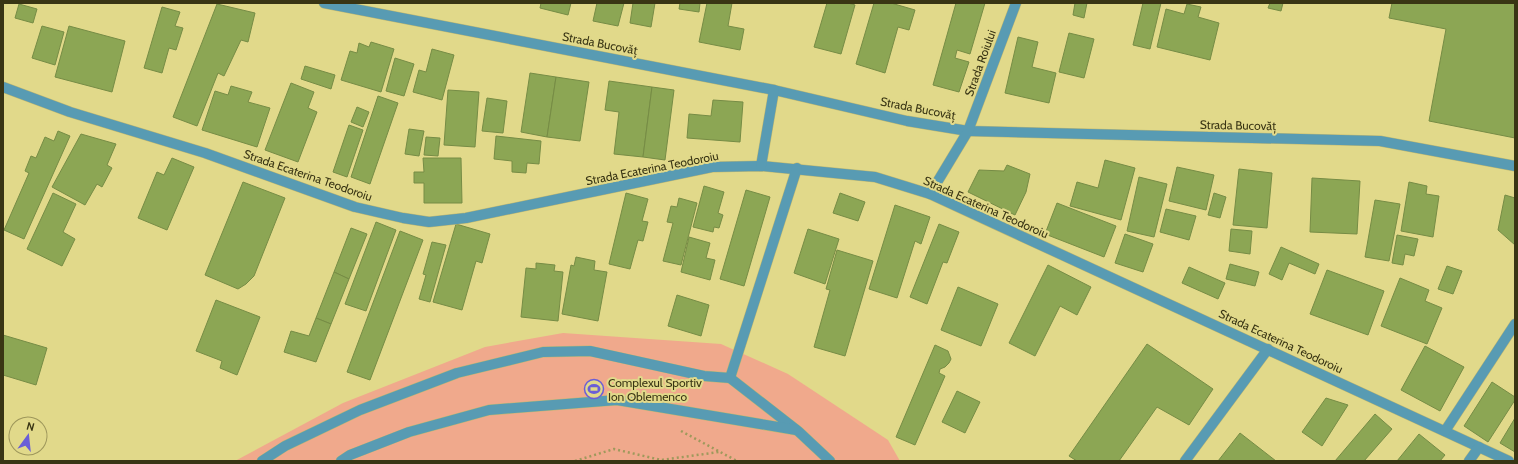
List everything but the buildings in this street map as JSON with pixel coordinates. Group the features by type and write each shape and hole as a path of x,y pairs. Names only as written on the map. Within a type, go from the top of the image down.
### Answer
{"street":[{"name":"Strada Bucovăț","path":"324,3 774,90 907,121 968,131 1380,141 1515,166"},
{"name":"Strada Roiului","path":"930,194 968,131 1016,3"},
{"name":"Strada Ecaterina Teodoroiu","path":"3,87 70,112 205,153 355,208 429,222 466,218 712,167 762,166 797,168 875,178 930,194 1509,461"},
{"path":"762,166 774,90"},
{"path":"730,378 797,168"},
{"path":"1445,431 1515,324"},
{"path":"1185,461 1268,349"},
{"path":"262,461 285,446 360,410 457,373 543,352 590,351 704,376 730,378 798,431 830,461"},
{"path":"341,461 350,455 409,432 489,410 617,400 798,431"},
{"path":"1468,461 1479,447"}],"path":[{"path":"575,461 614,449 661,460 719,452 737,461"}],"shaded area":[{"name":"Complexul Sportiv Ion Oblemenco","path":"563,333 721,344 788,374 888,440 900,461 235,461 343,403 485,347"}],"place":[{"name":"Complexul Sportiv Ion Oblemenco","path":"594,389"}]}
